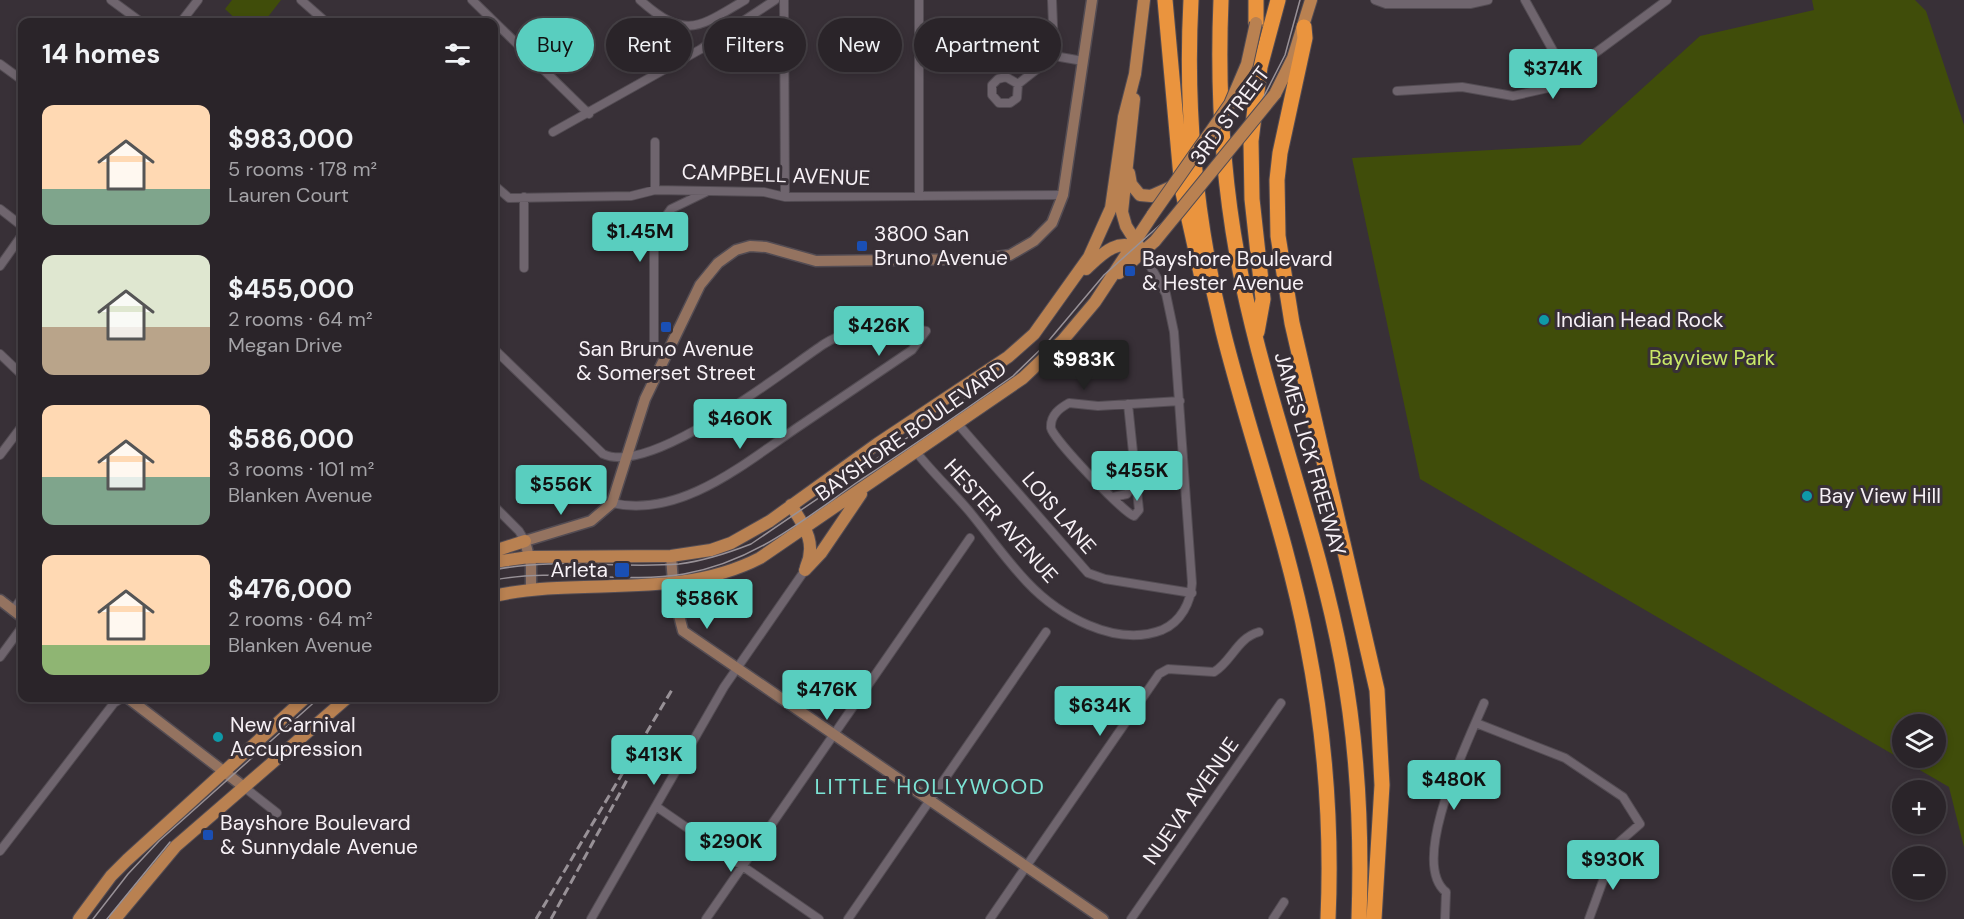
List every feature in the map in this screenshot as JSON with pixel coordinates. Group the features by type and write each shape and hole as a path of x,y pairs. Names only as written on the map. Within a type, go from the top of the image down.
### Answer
{"highway":[{"path":"1165,0 1178,155 1188,223 1202,277 1228,350"},
{"path":"1191,0 1190,94 1197,190 1211,276 1228,350 1307,642 1326,782 1328,919"},
{"name":"JAMES LICK FREEWAY","path":"1221,0 1219,72 1224,158 1239,265 1256,338 1320,566 1346,681 1359,789 1359,919"},
{"path":"1256,0 1256,23"},
{"path":"1256,338 1263,299 1252,199 1253,114 1260,67 1278,0"},
{"path":"1304,27 1305,38 1280,153 1277,199 1278,236 1292,322 1377,690 1382,785 1374,919"}],"main road":[{"path":"498,550 591,521 612,503 645,399 706,276 718,262 741,248 766,247 816,261 997,258 1023,249 1044,232 1057,214 1063,195 1092,0"},
{"name":"BAYSHORE BOULEVARD","path":"498,561 529,557 671,556 711,550 731,543 770,521 877,444 1008,357 1034,334 1071,282 1097,242 1110,208 1124,117 1135,74 1144,0"},
{"name":"BAYSHORE BOULEVARD","path":"498,595 531,589 672,584 739,568 864,489 1036,367 1082,318 1138,247 1153,214 1169,188 1208,139 1230,104 1246,64 1261,0"},
{"name":"3RD STREET","path":"1138,247 1155,241 1275,94 1285,76 1304,27 1311,0"},
{"path":"1135,74 1122,212 1126,226 1138,247"},
{"path":"1128,166 1134,190 1151,196 1169,188"},
{"path":"1071,282 1111,248 1125,243 1138,247"},
{"path":"805,570 821,553 864,489"},
{"path":"791,506 805,528 812,552 805,570"},
{"path":"525,541 529,557 531,589"},
{"path":"671,556 676,610 683,630 1103,919"},
{"path":"0,600 18,614"},
{"path":"133,702 244,787"},
{"path":"79,919 119,868 301,702"},
{"path":"115,919 176,846 341,702"}],"street":[{"path":"111,0 136,18"},
{"path":"184,18 198,0"},
{"path":"301,0 321,18"},
{"path":"472,0 490,18"},
{"path":"640,0 664,18 691,27 701,26 745,0"},
{"path":"553,132 711,43 775,0"},
{"path":"784,0 785,197"},
{"path":"919,0 919,196"},
{"path":"1052,0 1052,18"},
{"path":"1375,0 1386,4 1411,2 1470,4 1488,0"},
{"path":"1525,0 1567,76"},
{"path":"1397,91 1462,87 1513,96 1548,88 1667,0"},
{"path":"498,26 588,114"},
{"path":"1061,55 1083,61"},
{"path":"0,64 18,77"},
{"path":"1018,84 1033,72"},
{"path":"656,142 656,190"},
{"name":"CAMPBELL AVENUE","path":"498,188 509,198 631,196 656,190 764,192 785,197 1063,195"},
{"path":"667,356 654,347 654,233 670,209 706,192"},
{"path":"524,198 524,268"},
{"path":"0,209 18,223"},
{"path":"0,266 18,241"},
{"path":"1138,247 1166,294 1171,313 1180,401 1192,593"},
{"path":"498,353 603,454 611,458 645,454 678,440 824,344 845,333 870,328 926,331 912,350 713,483 654,505 630,506 612,503"},
{"path":"0,354 18,371"},
{"path":"1128,404 1139,510 1134,516 1106,493 1056,437 1051,426 1055,414 1069,403 1098,406 1128,404 1180,401"},
{"name":"LOIS LANE","path":"958,424 1088,573 1105,579 1192,593"},
{"path":"0,456 18,431"},
{"name":"HESTER AVENUE","path":"917,453 1026,582 1061,610 1079,620 1127,635 1156,632 1177,620 1192,593"},
{"path":"1113,497 1127,494 1132,489 1136,477"},
{"path":"498,510 519,531 525,541"},
{"path":"706,919 970,538"},
{"path":"591,919 737,666 805,570"},
{"path":"13,610 18,603"},
{"path":"0,657 18,632"},
{"path":"848,919 1047,632"},
{"path":"990,919 1159,674 1168,669 1214,672 1226,663 1242,640 1258,632"},
{"path":"0,851 116,702"},
{"name":"NUEVA AVENUE","path":"1131,919 1281,703"},
{"path":"1445,919 1446,892 1436,880 1435,831 1484,703"},
{"path":"1476,723 1565,758 1623,797 1640,824 1616,845 1588,919"},
{"path":"244,787 277,813"},
{"path":"657,807 819,919"},
{"path":"1273,919 1284,902"}],"green space":[{"path":"232,0 281,0 267,18 235,18 225,9"},
{"name":"Bayview Park","path":"1812,0 1915,0 1926,11 1964,125 1964,847 1946,780 1937,780 1916,768 1946,768 1946,714 1892,714 1892,754 1420,479 1352,158 1580,145 1700,36 1814,10"}],"tram line":[{"path":"498,579 541,575 661,577 684,574 733,560 777,538 1013,376 1045,345 1104,275 1170,216 1258,108 1285,55 1300,0"},
{"path":"498,569 540,564 679,564 698,561 751,544 1001,374"},
{"path":"93,919 128,874 159,841 315,702"},
{"path":"107,919 170,842"}],"railway":[{"path":"536,919 673,688"},
{"path":"551,919 627,780"}],"place":[{"name":"3800 San Bruno Avenue","path":"862,246"},
{"name":"Bayshore Boulevard & Hester Avenue","path":"1130,271"},
{"name":"Indian Head Rock","path":"1544,320"},
{"name":"San Bruno Avenue & Somerset Street","path":"666,327"},
{"name":"Bay View Hill","path":"1807,496"},
{"name":"Arleta","path":"622,570"},
{"name":"New Carnival Accupression","path":"218,737"},
{"name":"Bayshore Boulevard & Sunnydale Avenue","path":"208,835"}],"district":[{"name":"LITTLE HOLLYWOOD","path":"930,786"}]}
